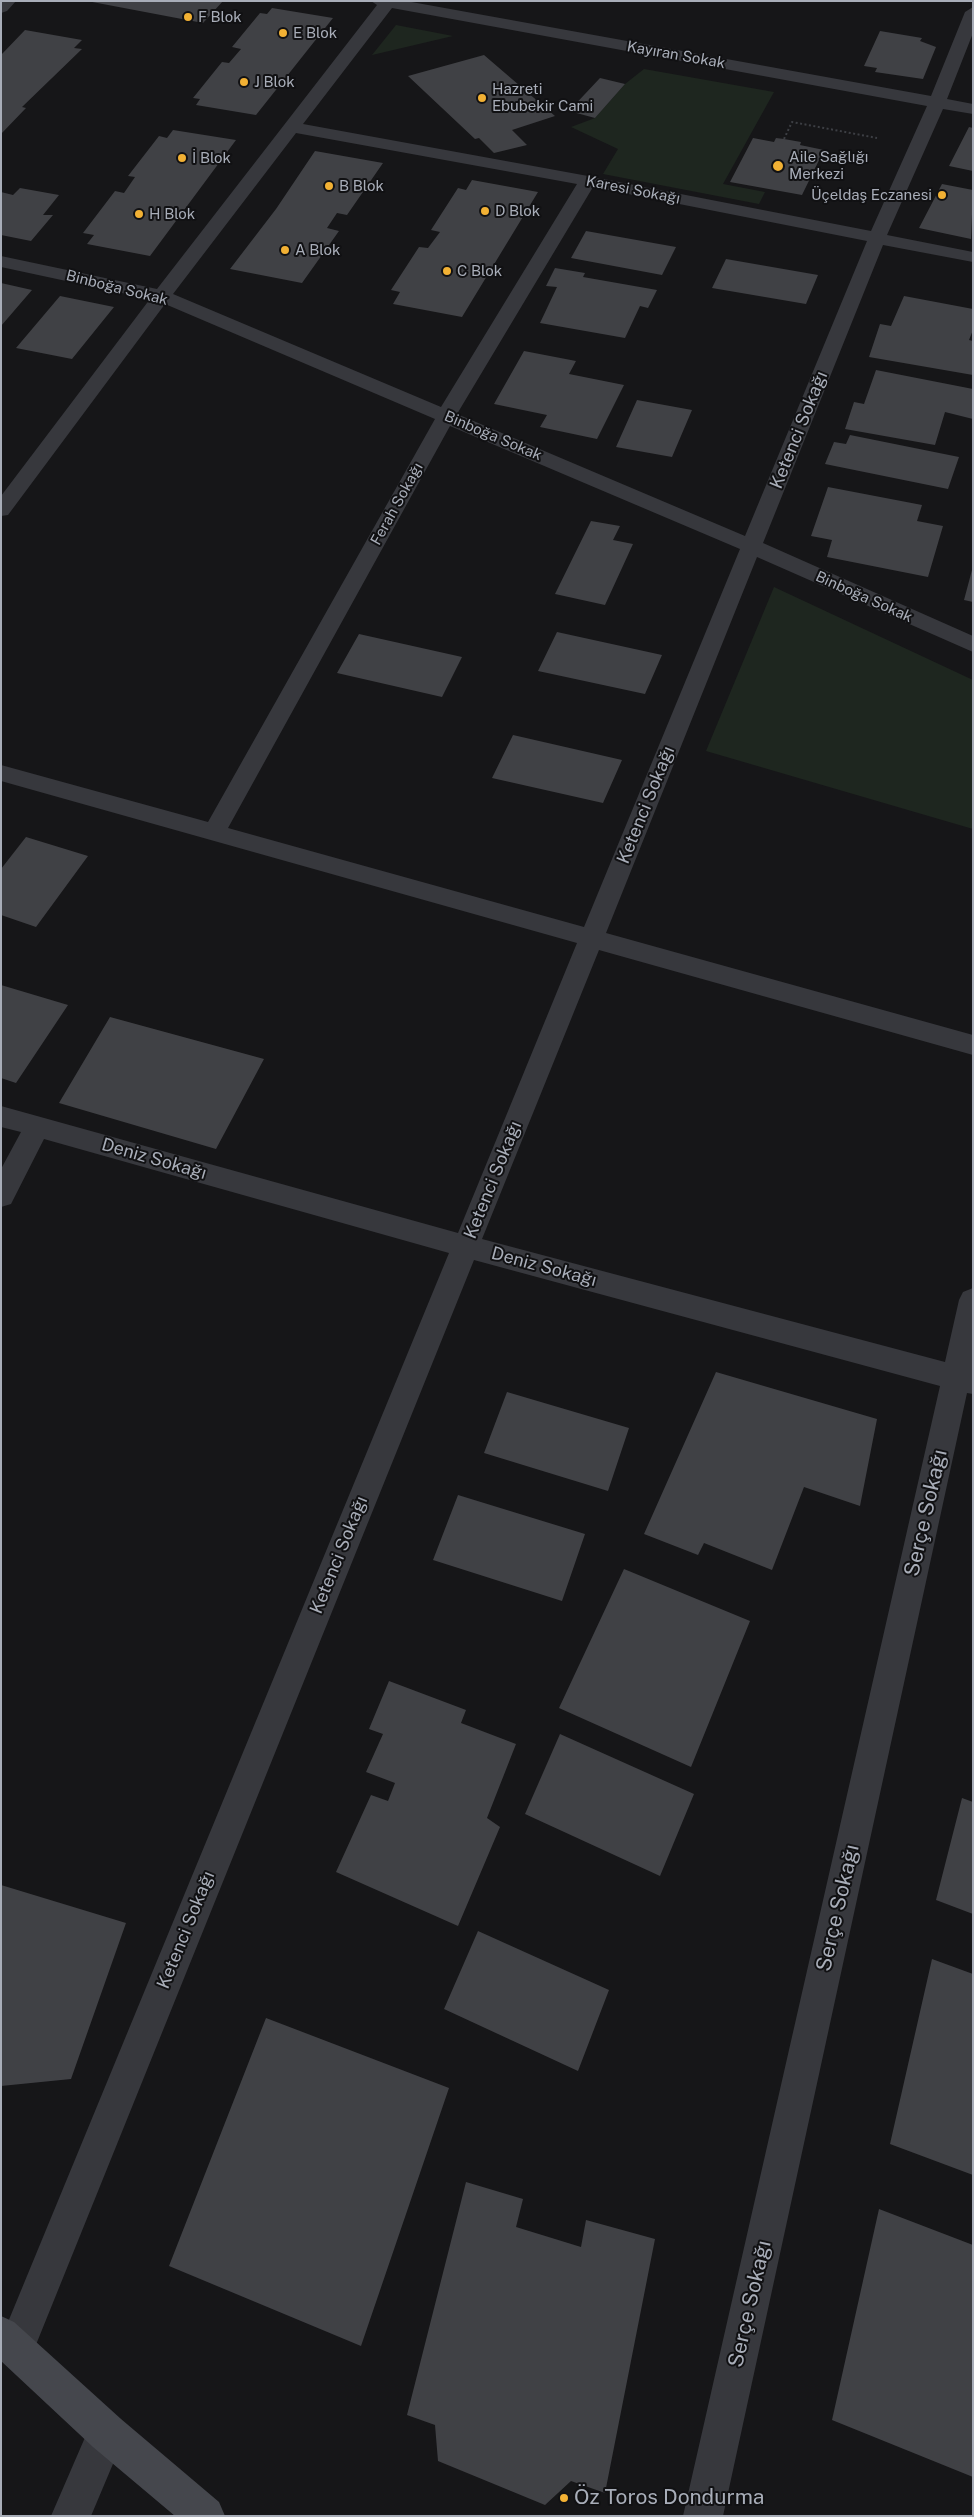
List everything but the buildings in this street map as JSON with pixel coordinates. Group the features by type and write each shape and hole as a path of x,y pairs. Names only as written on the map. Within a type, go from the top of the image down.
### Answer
{"main road":[{"path":"9,2342 107,2433 205,2516"}],"street":[{"path":"1,8 8,1"},
{"path":"1,510 386,2"},
{"name":"Kayıran Sokak","path":"386,2 973,109"},
{"name":"Ketenci Sokağı","path":"9,2342 465,1246 877,238 938,103 973,12"},
{"name":"Karesi Sokağı","path":"293,127 588,181 973,257"},
{"name":"Ferah Sokağı","path":"214,832 446,416 588,181"},
{"name":"Binboğa Sokak","path":"1,261 162,296 752,546 973,645"},
{"path":"1,773 973,1045"},
{"name":"Deniz Sokağı","path":"1,1116 465,1246 965,1380"},
{"path":"1,1196 37,1126"},
{"name":"Serçe Sokağı","path":"703,2516 965,1380 973,1300"},
{"path":"71,2516 107,2433"}],"path":[{"path":"784,139 792,122 856,134"}],"shaded area":[{"path":"396,25 453,36 372,55"},
{"path":"644,69 774,92 723,184 765,192 759,204 603,174 618,149 571,127 595,118 625,84"},
{"path":"774,587 973,680 973,829 706,751"}],"place":[{"name":"F Blok","path":"188,17"},
{"name":"E Blok","path":"283,33"},
{"name":"J Blok","path":"244,82"},
{"name":"Hazreti Ebubekir Cami","path":"482,98"},
{"name":"İ Blok","path":"182,158"},
{"name":"Aile Sağlığı Merkezi","path":"778,166"},
{"name":"B Blok","path":"329,186"},
{"name":"Üçeldaş Eczanesi","path":"942,195"},
{"name":"D Blok","path":"485,211"},
{"name":"H Blok","path":"139,214"},
{"name":"A Blok","path":"285,250"},
{"name":"C Blok","path":"447,271"},
{"name":"Öz Toros Dondurma","path":"564,2498"}]}
